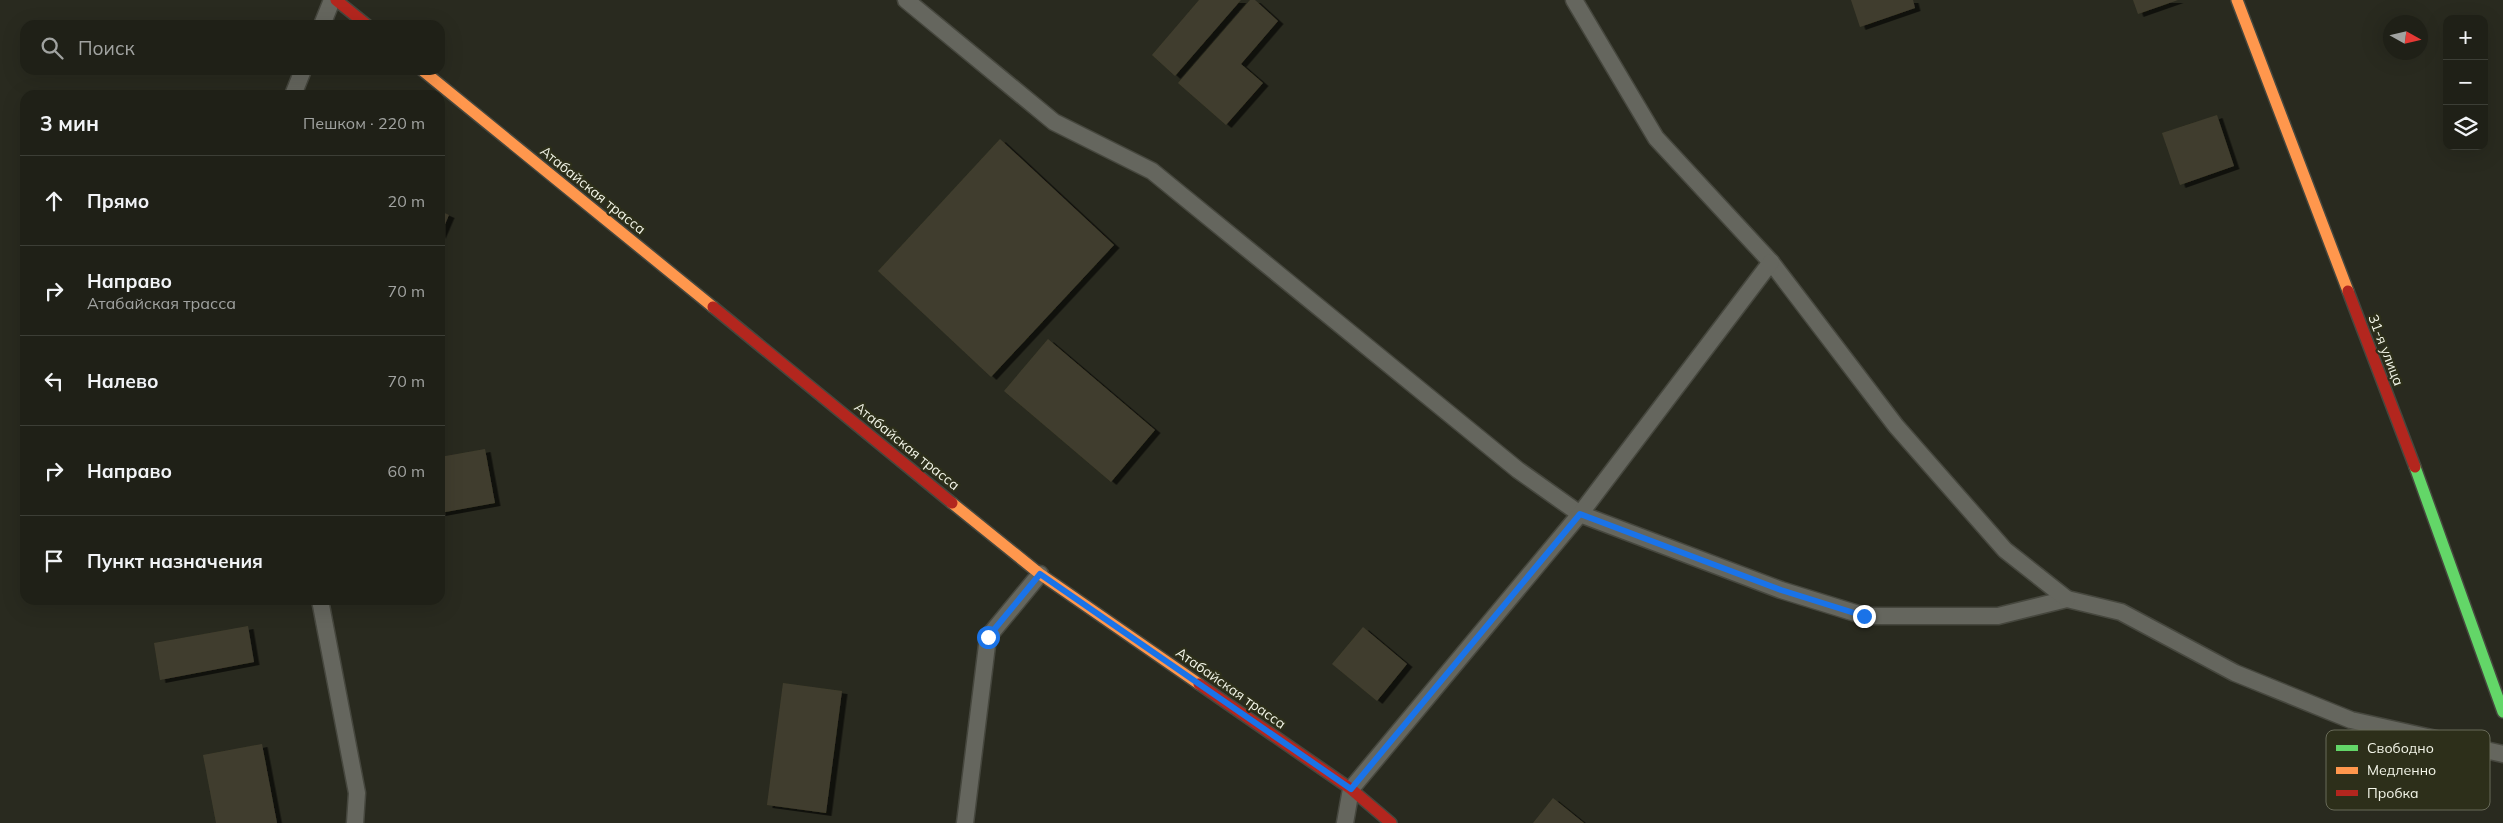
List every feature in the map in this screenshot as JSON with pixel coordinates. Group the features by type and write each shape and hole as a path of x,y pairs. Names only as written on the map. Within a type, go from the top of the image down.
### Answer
{"main road":[{"path":"334,0 360,20"},
{"name":"31-я улица","path":"2237,0 2440,534 2503,712"},
{"name":"Атабайская трасса","path":"428,75 1040,574 1351,789 1391,823"}],"lane":[{"path":"324,20 334,0"},
{"path":"906,0 1054,122 1152,171 1518,470 1580,514 1781,590 1864,616 1998,616 2066,599"},
{"path":"1574,0 1656,138 1771,262 1896,426 2005,550 2066,599 2122,612 2235,673 2351,720 2396,730"},
{"path":"295,90 301,75"},
{"path":"1345,823 1351,789 1580,514 1771,262"},
{"path":"965,823 988,637 1040,574"},
{"path":"321,605 357,794 355,823"},
{"path":"2490,751 2503,754"}],"building":[{"path":"1199,0 1241,0 1175,76 1152,55"},
{"path":"1250,0 1255,0 1278,21 1241,64 1263,83 1226,125 1178,83"},
{"path":"1851,0 1913,0 1915,8 1860,27"},
{"path":"2133,0 2178,0 2138,14"},
{"path":"2217,115 2234,166 2180,185 2162,133"},
{"path":"1000,139 1114,245 991,377 878,271"},
{"path":"445,213 449,215 445,224"},
{"path":"1048,339 1155,430 1111,482 1004,391"},
{"path":"485,449 495,503 445,512 445,456"},
{"path":"248,626 254,662 160,680 154,643"},
{"path":"1363,627 1407,664 1377,701 1332,664"},
{"path":"783,683 842,691 826,813 767,805"},
{"path":"262,744 277,823 216,823 203,755"},
{"path":"1553,798 1584,823 1533,823"}],"traffic: fast":[{"path":"2415,467 2503,712"}],"traffic: slow":[{"path":"2237,0 2348,291"},
{"path":"428,75 713,307"},
{"path":"952,503 1040,574 1199,684"}],"traffic: jam":[{"path":"336,0 361,20"},
{"path":"2348,291 2415,467"},
{"path":"713,307 952,503"},
{"path":"1199,684 1351,789 1391,823"}],"route":[{"path":"988,637 1040,574 1351,789 1580,514 1781,590 1864,616"}]}
